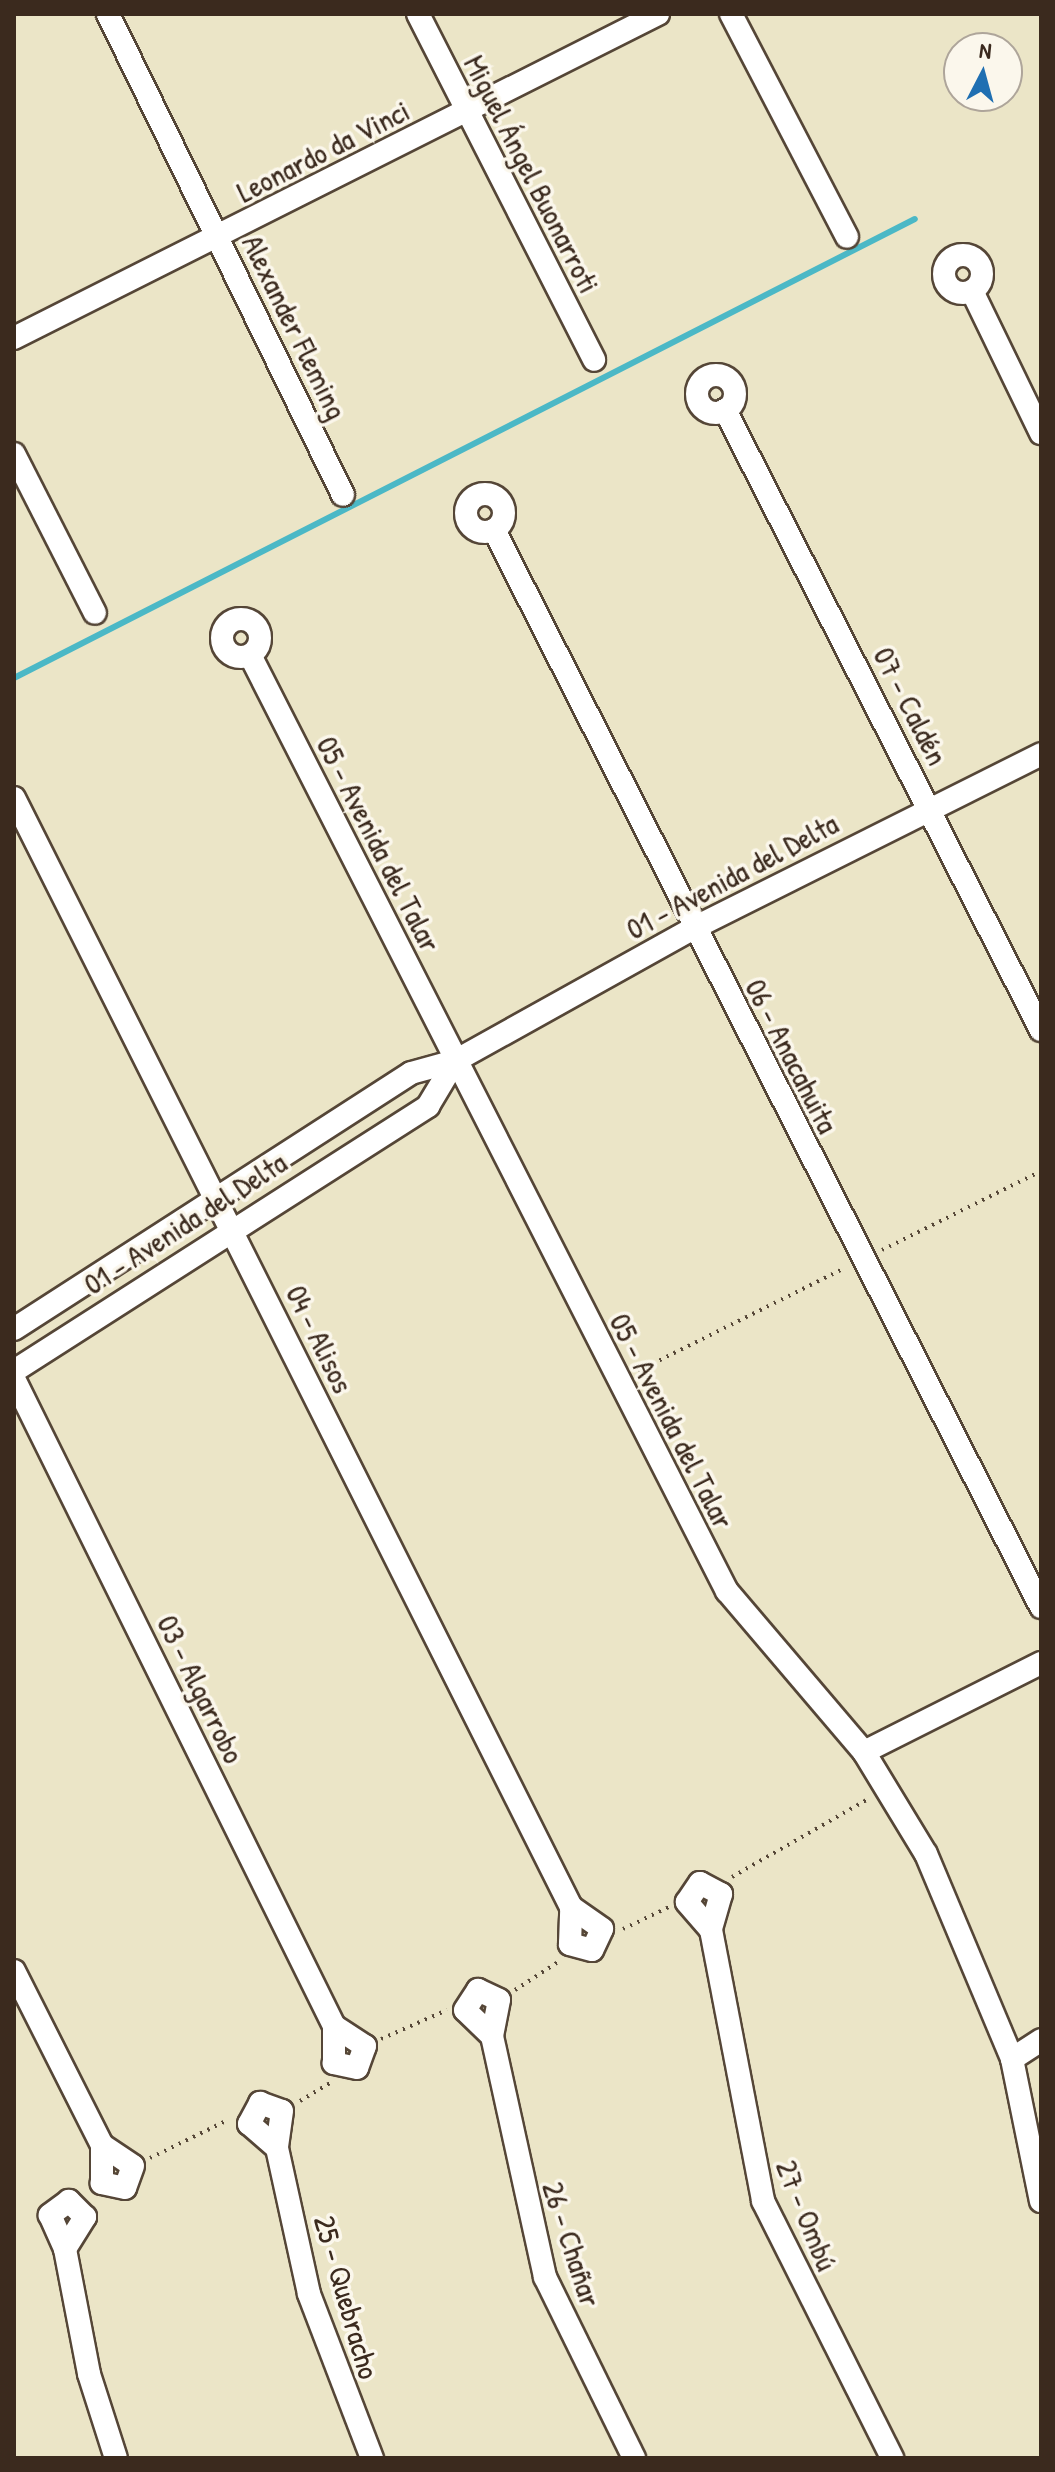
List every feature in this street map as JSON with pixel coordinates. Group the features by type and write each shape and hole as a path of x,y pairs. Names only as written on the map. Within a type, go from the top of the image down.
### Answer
{"street":[{"name":"Alexander Fleming","path":"108,14 343,495"},
{"name":"Miguel Ángel Buonarroti","path":"418,14 594,360"},
{"name":"Leonardo da Vinci","path":"14,338 219,238 658,14"},
{"path":"731,14 847,237"},
{"path":"972,291 1041,433"},
{"name":"07 - Caldén","path":"725,410 1041,1030"},
{"path":"14,454 95,613"},
{"name":"06 - Anacahuita","path":"494,530 1041,1607"},
{"name":"05 - Avenida del Talar","path":"250,655 727,1591 864,1752 926,1854 1012,2059 1041,2201"},
{"name":"01 - Avenida del Delta","path":"14,1329 411,1073 455,1061 694,928 1041,754"},
{"name":"04 - Alisos","path":"14,798 571,1907"},
{"name":"01 - Avenida del Delta","path":"14,1371 232,1227 428,1106 455,1061"},
{"name":"03 - Algarrobo","path":"14,1379 334,2026"},
{"path":"864,1752 1041,1663"},
{"path":"693,1886 716,1886 720,1906 711,1930 687,1899 693,1886"},
{"path":"571,1907 594,1920 602,1938 592,1950 576,1951 568,1932 571,1907"},
{"name":"27 - Ombú","path":"711,1930 763,2201 892,2458"},
{"path":"14,1971 102,2145 133,2166 131,2183 109,2188 100,2171 102,2145"},
{"path":"478,1990 494,1992 499,2011 492,2036 472,2020 466,2001 478,1990"},
{"path":"334,2026 365,2046 357,2068 334,2063 334,2026"},
{"name":"26 - Chañar","path":"492,2036 545,2277 634,2458"},
{"path":"1012,2059 1041,2040"},
{"path":"268,2102 282,2111 277,2148 249,2124 253,2108 268,2102"},
{"name":"25 - Quebracho","path":"277,2148 321,2339 372,2458"},
{"path":"65,2249 89,2374 116,2458"}],"path":[{"path":"619,1380 1041,1171"},
{"path":"716,1886 888,1788"},
{"path":"602,1938 687,1899"},
{"path":"494,1992 511,1993 576,1951"},
{"path":"365,2046 466,2001"},
{"path":"282,2111 357,2068"},
{"path":"133,2166 253,2108"}],"waterway":[{"path":"14,678 915,219"}]}
